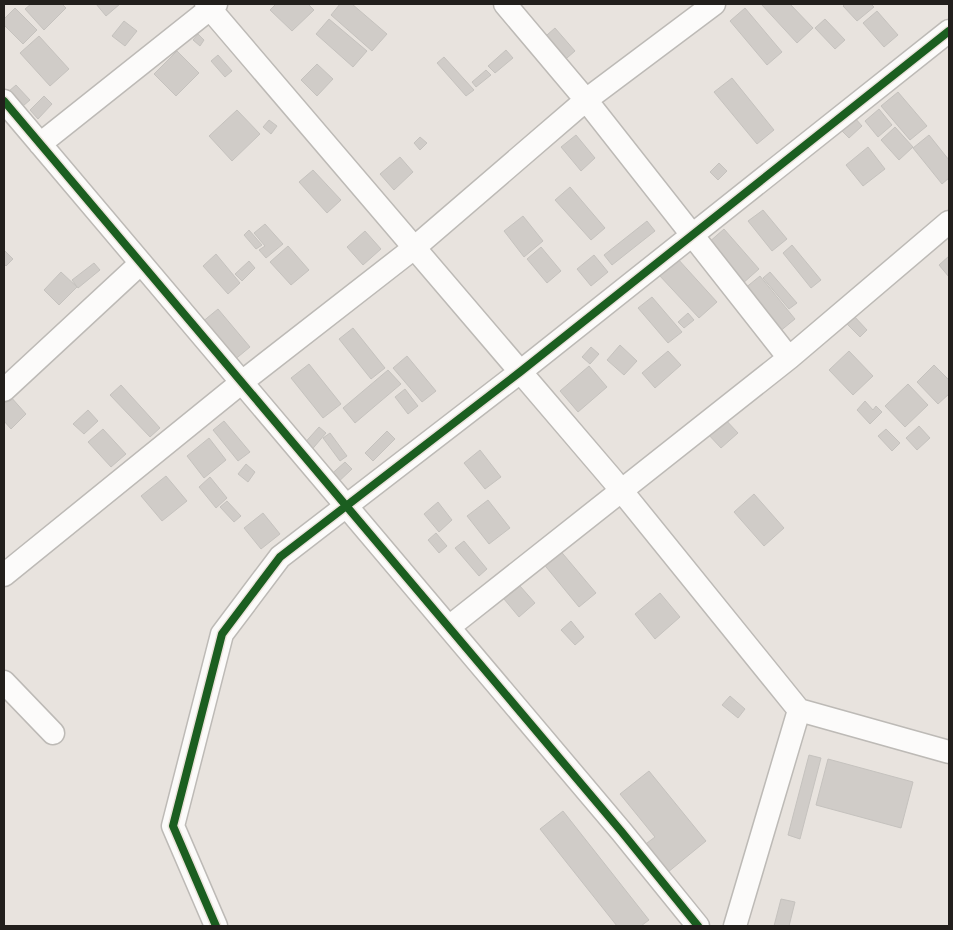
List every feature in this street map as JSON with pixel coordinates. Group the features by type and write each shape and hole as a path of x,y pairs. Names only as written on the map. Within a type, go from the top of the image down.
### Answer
{"street":[{"path":"505,4 586,100 789,358"},
{"path":"4,575 242,382 414,248 586,100 714,4"},
{"path":"40,144 211,5 414,248 621,491 799,710 949,752"},
{"path":"216,926 173,826 222,634 280,557 520,372 949,31"},
{"path":"4,101 621,831 698,926"},
{"path":"449,627 789,358 949,222"},
{"path":"4,390 141,263"},
{"path":"4,682 53,734"},
{"path":"735,926 799,710"}],"building":[{"path":"31,4 62,4 66,8 44,30 25,9"},
{"path":"96,4 120,4 106,16"},
{"path":"276,4 308,4 314,10 292,31 270,10"},
{"path":"340,4 352,4 387,34 372,51 331,15"},
{"path":"761,4 790,4 813,28 797,43"},
{"path":"845,4 871,4 874,7 857,21 843,6"},
{"path":"15,8 37,30 23,44 4,25 4,19"},
{"path":"745,8 782,52 767,65 730,21"},
{"path":"877,11 898,35 884,47 863,23"},
{"path":"329,19 367,51 353,67 316,34"},
{"path":"825,19 845,40 835,49 815,28"},
{"path":"124,21 137,31 125,46 112,36"},
{"path":"555,28 575,51 560,64 540,41"},
{"path":"198,34 204,40 200,46 193,40"},
{"path":"39,36 69,69 50,86 20,53"},
{"path":"506,50 513,58 495,73 488,66"},
{"path":"177,51 199,73 176,96 154,74"},
{"path":"218,55 232,71 225,77 211,61"},
{"path":"444,57 474,90 466,96 437,63"},
{"path":"317,64 333,79 317,96 301,80"},
{"path":"486,70 491,75 476,87 472,82"},
{"path":"732,78 774,130 757,144 714,92"},
{"path":"16,85 30,100 23,106 9,91"},
{"path":"898,92 927,126 910,140 881,106"},
{"path":"44,96 52,104 38,119 30,110"},
{"path":"879,109 892,125 878,137 865,121"},
{"path":"237,110 260,134 232,161 209,136"},
{"path":"855,118 862,126 849,138 842,131"},
{"path":"269,120 277,126 271,134 263,127"},
{"path":"895,127 913,147 899,160 881,140"},
{"path":"576,135 595,158 581,171 561,147"},
{"path":"929,135 949,160 949,178 942,184 913,148"},
{"path":"420,137 427,143 420,150 414,143"},
{"path":"868,147 885,169 863,186 846,165"},
{"path":"400,157 413,172 394,190 380,174"},
{"path":"719,163 727,171 718,180 710,172"},
{"path":"313,170 341,200 327,213 299,182"},
{"path":"570,187 605,228 591,240 555,200"},
{"path":"763,210 787,239 772,251 748,221"},
{"path":"523,216 543,241 524,257 504,231"},
{"path":"647,221 655,231 612,265 604,255"},
{"path":"265,224 283,244 266,258 259,250 265,246 254,233"},
{"path":"724,229 759,269 742,284 708,243"},
{"path":"249,230 262,245 256,249 244,235"},
{"path":"365,231 381,249 363,265 347,247"},
{"path":"792,245 821,280 811,288 783,253"},
{"path":"288,246 309,270 291,285 270,262"},
{"path":"541,247 561,271 547,283 527,259"},
{"path":"4,250 13,259 6,266 4,264"},
{"path":"216,254 240,283 228,294 203,266"},
{"path":"594,255 608,272 591,286 577,269"},
{"path":"949,256 949,277 939,265"},
{"path":"677,258 717,302 699,318 659,275"},
{"path":"249,261 255,268 242,281 235,274"},
{"path":"94,263 100,270 78,288 72,280"},
{"path":"61,272 77,287 59,305 44,290"},
{"path":"770,272 797,303 789,309 763,278"},
{"path":"760,276 795,319 779,332 744,289"},
{"path":"652,297 682,332 668,343 638,308"},
{"path":"218,309 250,347 233,361 201,323"},
{"path":"688,313 694,320 684,328 678,322"},
{"path":"854,316 867,330 860,337 846,323"},
{"path":"353,328 385,368 371,379 339,339"},
{"path":"620,345 637,361 624,375 607,360"},
{"path":"591,347 599,354 590,364 582,357"},
{"path":"668,351 681,365 655,388 642,373"},
{"path":"849,351 873,376 853,395 829,370"},
{"path":"407,356 436,391 422,402 393,368"},
{"path":"309,364 341,404 323,418 291,378"},
{"path":"934,365 949,380 949,394 938,404 917,382"},
{"path":"589,366 607,387 578,412 560,391"},
{"path":"388,370 401,384 355,423 343,408"},
{"path":"908,384 928,405 905,427 885,406"},
{"path":"121,385 160,428 150,437 110,395"},
{"path":"405,389 418,406 408,414 395,397"},
{"path":"10,396 26,414 11,429 4,421 4,401"},
{"path":"865,401 873,410 876,406 882,412 870,424 857,410"},
{"path":"88,410 98,421 84,434 73,424"},
{"path":"723,417 738,433 721,448 706,432"},
{"path":"224,421 250,452 238,461 213,430"},
{"path":"919,426 930,438 917,450 906,438"},
{"path":"319,427 326,433 309,453 301,447"},
{"path":"103,429 126,454 111,467 88,442"},
{"path":"886,429 900,443 892,451 878,436"},
{"path":"387,431 395,439 373,461 365,453"},
{"path":"330,433 347,456 340,461 323,438"},
{"path":"209,438 226,460 204,478 187,456"},
{"path":"480,450 501,477 485,489 464,463"},
{"path":"345,462 352,469 334,486 327,478"},
{"path":"246,464 255,472 248,482 238,474"},
{"path":"166,476 187,501 162,521 141,496"},
{"path":"210,477 227,498 216,508 199,487"},
{"path":"754,494 784,528 764,546 734,512"},
{"path":"488,500 510,528 489,544 467,516"},
{"path":"227,501 241,516 234,522 220,507"},
{"path":"438,502 452,520 439,532 424,514"},
{"path":"263,513 280,534 261,549 244,528"},
{"path":"436,533 447,546 439,553 428,540"},
{"path":"464,541 487,569 479,576 455,548"},
{"path":"558,548 596,593 579,607 542,562"},
{"path":"520,586 535,603 519,617 504,599"},
{"path":"660,593 680,617 655,639 635,614"},
{"path":"571,621 584,637 575,645 561,630"},
{"path":"730,696 745,709 738,718 722,705"},
{"path":"809,755 821,758 800,839 788,835"},
{"path":"828,759 913,782 901,828 816,805"},
{"path":"649,771 706,841 662,877 639,849 655,837 620,794"},
{"path":"563,811 649,920 641,926 617,926 540,829"},
{"path":"781,899 795,902 789,926 774,926"}],"cycle path":[{"path":"216,926 173,826 222,634 280,557 520,372 949,31"},
{"path":"4,101 621,831 698,926"}]}
